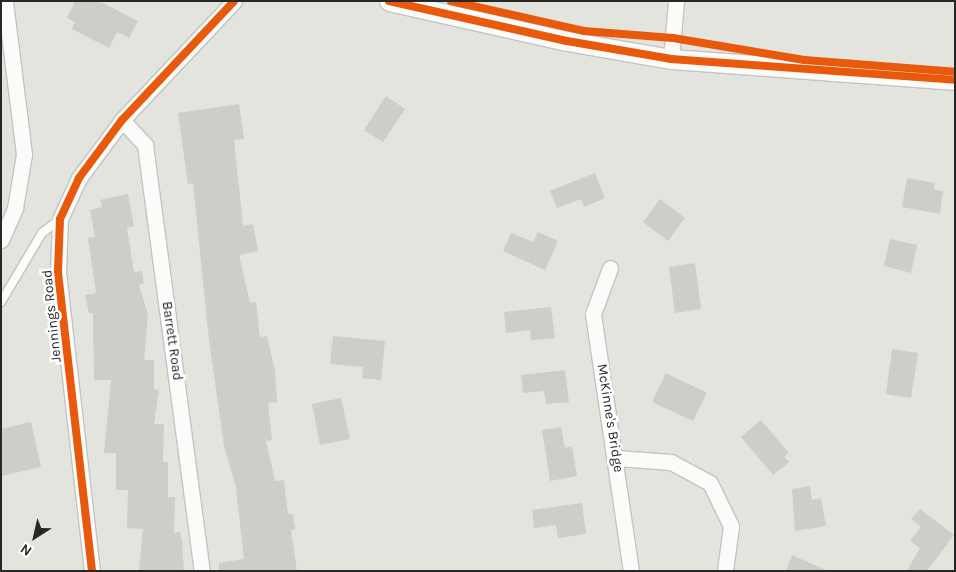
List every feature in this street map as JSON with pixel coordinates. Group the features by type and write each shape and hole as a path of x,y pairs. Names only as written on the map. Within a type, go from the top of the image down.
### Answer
{"street":[{"path":"1,240 15,208 24,154 5,1"},
{"name":"Jennings Road","path":"92,571 58,271 60,219 80,178 122,120 234,1"},
{"path":"389,1 566,41 671,59 955,80"},
{"path":"671,59 676,1"},
{"name":"Barrett Road","path":"122,120 146,145 202,571"},
{"name":"McKinne's Bridge","path":"610,268 593,314 617,458 631,571"},
{"path":"617,458 672,462 710,483 731,526 725,571"}],"lane":[{"path":"1,302 42,233 60,219"}],"building":[{"path":"75,1 99,1 138,21 129,38 117,32 109,48 72,29 75,22 67,18"},
{"path":"386,96 405,109 383,142 364,130"},
{"path":"239,104 244,139 234,140 243,226 253,224 258,251 239,255 250,303 256,302 260,337 267,336 275,371 277,402 268,403 272,440 266,441 275,481 284,480 288,514 293,514 295,529 291,530 297,571 219,571 219,563 244,559 236,487 224,446 209,340 193,183 188,184 178,113"},
{"path":"595,173 605,198 584,207 581,199 557,208 550,191"},
{"path":"907,178 935,183 934,190 943,191 940,214 902,207"},
{"path":"128,194 134,226 127,228 134,272 142,271 144,283 139,285 148,315 144,360 154,360 154,389 159,390 154,424 164,424 163,462 168,462 168,497 175,497 174,533 180,532 184,571 139,571 143,529 127,528 128,490 116,490 116,453 104,453 111,380 94,380 93,313 89,313 85,295 96,293 88,238 95,237 90,210 102,207 100,200"},
{"path":"660,199 685,218 668,241 643,222"},
{"path":"538,232 558,241 545,270 503,251 511,233 533,242"},
{"path":"890,239 917,245 911,273 884,266"},
{"path":"695,263 701,309 675,313 669,267"},
{"path":"551,307 555,338 531,340 530,330 506,333 504,312"},
{"path":"333,336 385,341 381,380 362,378 363,367 330,364"},
{"path":"892,349 918,353 911,398 886,394"},
{"path":"565,370 569,402 546,404 544,391 523,393 521,375"},
{"path":"666,373 707,393 693,421 652,402"},
{"path":"341,398 350,439 320,445 312,404"},
{"path":"761,420 789,453 784,457 789,462 773,475 741,437"},
{"path":"31,422 41,467 1,476 1,429"},
{"path":"561,427 565,448 572,446 577,476 550,481 542,430"},
{"path":"810,486 812,500 821,498 826,526 795,531 792,489"},
{"path":"582,503 586,534 558,538 556,525 534,528 532,510"},
{"path":"920,509 954,535 927,571 907,571 920,548 910,541 921,527 911,519"},
{"path":"792,555 828,571 786,571"}],"cycle path":[{"path":"92,571 58,271 60,219 79,178 122,120 234,1"},
{"path":"389,1 567,41 671,59 955,80"},
{"path":"451,1 584,31 673,38 804,60 955,72"}]}
